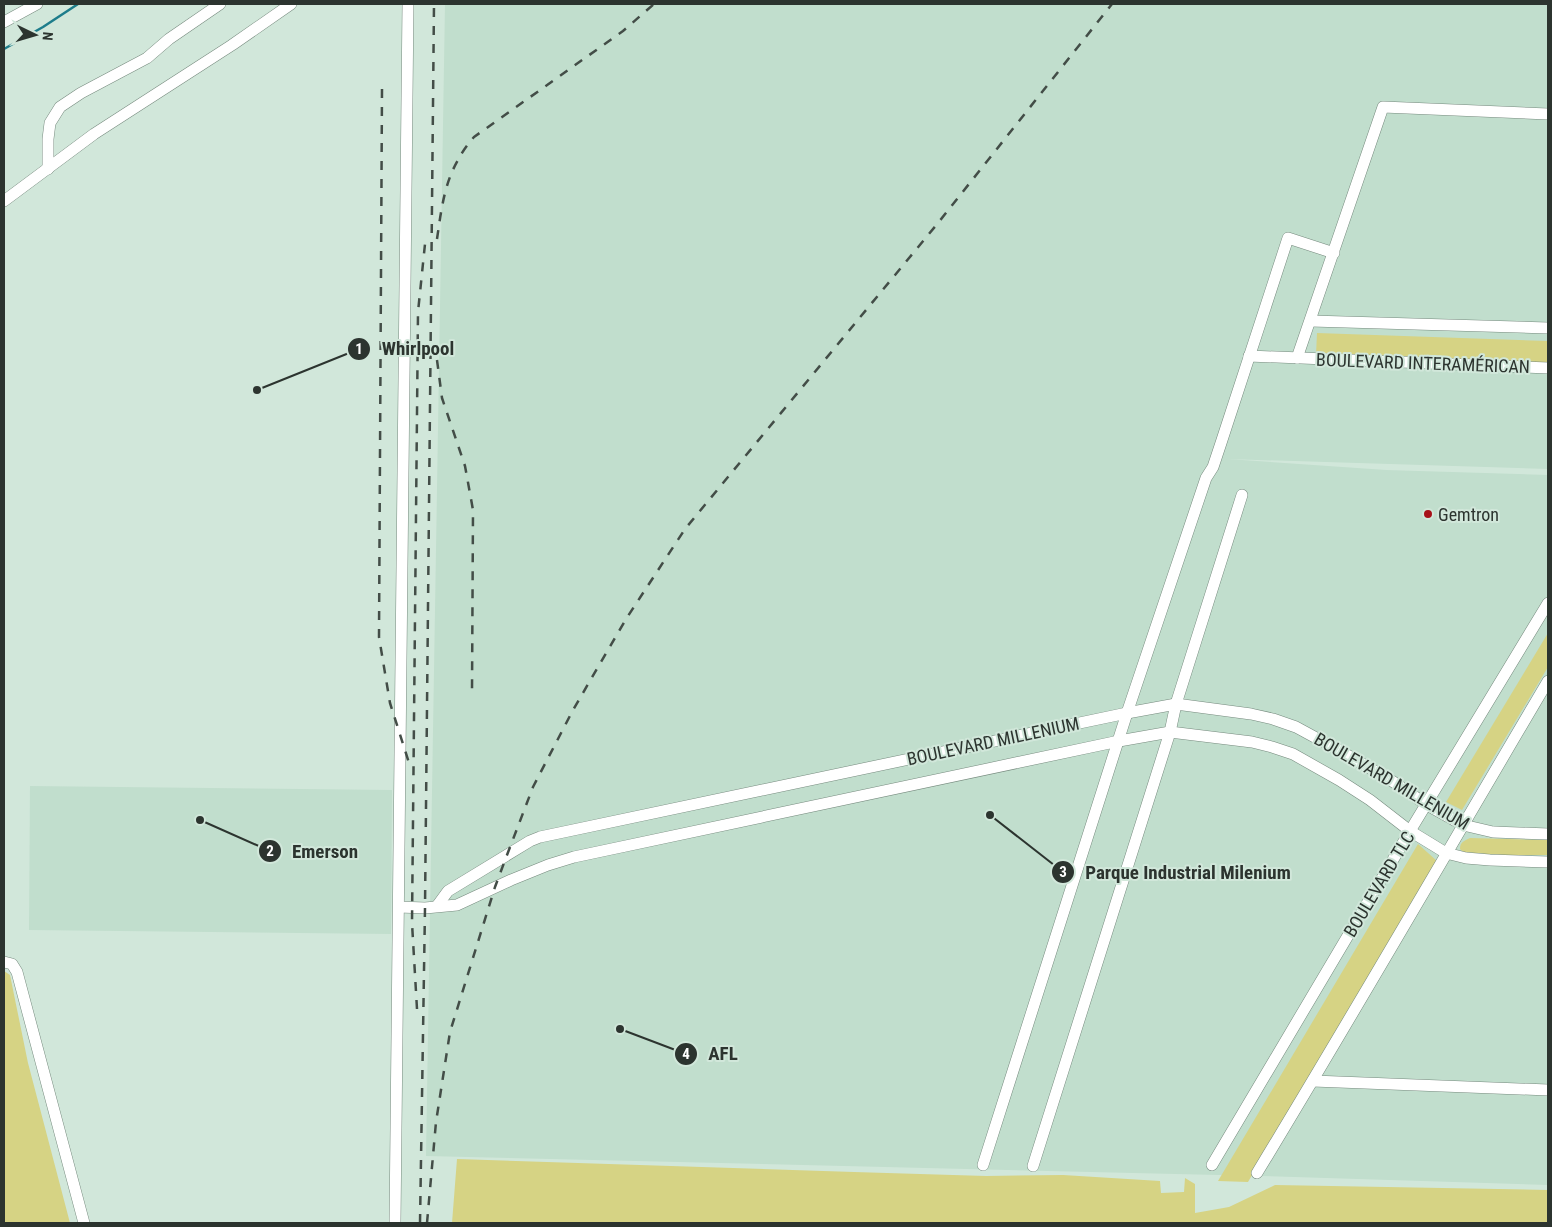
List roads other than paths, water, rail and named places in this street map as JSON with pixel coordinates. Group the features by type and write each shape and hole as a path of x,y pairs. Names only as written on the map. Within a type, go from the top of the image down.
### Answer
{"street":[{"path":"4,22 37,4"},
{"path":"48,169 50,123 60,107 81,93 147,58 169,39 220,4"},
{"path":"4,201 94,134 232,45 291,4"},
{"path":"395,1223 408,4"},
{"path":"1297,358 1383,107 1548,114"},
{"path":"983,1166 1127,713 1206,478 1212,468 1221,443 1288,238 1334,253"},
{"path":"1311,321 1548,328"},
{"name":"BOULEVARD INTERAMÉRICAN","path":"1249,356 1548,368"},
{"path":"1033,1166 1170,732 1176,704 1242,494"},
{"name":"BOULEVARD TLC","path":"1212,1165 1548,603"},
{"path":"1257,1173 1313,1082 1548,682"},
{"name":"BOULEVARD MILLENIUM","path":"437,906 448,891 530,841 540,837 1176,704 1251,714 1296,726 1392,781 1427,805 1463,825 1493,832 1548,834"},
{"name":"BOULEVARD MILLENIUM","path":"399,908 425,908 461,904 511,880 574,857 1119,741 1170,732 1252,742 1293,754 1370,800 1410,831 1446,853 1466,858 1548,862"},
{"path":"4,962 12,964 16,972 84,1223"},
{"path":"1313,1082 1548,1090"}],"waterway":[{"path":"4,49 78,4"}],"railway":[{"path":"420,1223 434,4"},
{"path":"437,239 449,179 461,154 474,137 623,31 654,4"},
{"path":"427,1223 436,1122 450,1032 495,887 507,855 533,787 573,710 626,619 685,529 938,223 1112,4"},
{"path":"382,89 379,637 390,703 410,766"},
{"path":"417,1009 412,923 418,312 425,244"},
{"path":"437,360 442,398 465,466 473,510 472,692"}],"place":[{"name":"Whirlpool","path":"257,390"},
{"name":"Gemtron","path":"1428,514"},
{"name":"Parque Industrial Milenium","path":"990,815"},
{"name":"Emerson","path":"200,820"},
{"name":"AFL","path":"620,1029"}]}
